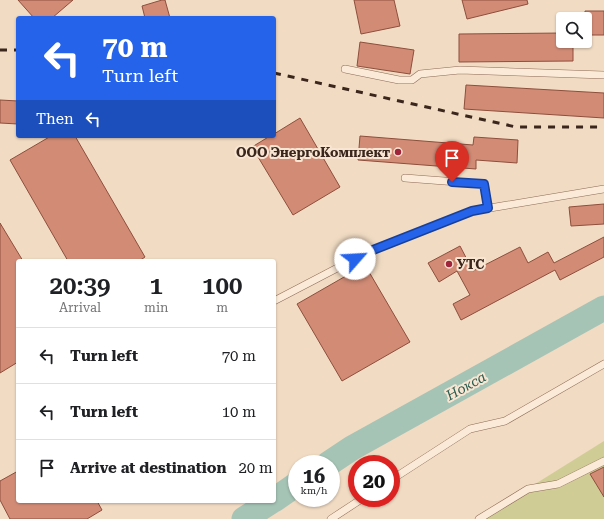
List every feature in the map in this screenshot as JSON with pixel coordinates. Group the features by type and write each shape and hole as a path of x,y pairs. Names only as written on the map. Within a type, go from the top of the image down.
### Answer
{"lane":[{"path":"345,69 399,80 412,80 420,74 460,70 604,75"},
{"path":"405,178 484,184 488,208"},
{"path":"276,300 368,252 472,211 604,189"},
{"path":"400,474 470,430 505,421 604,364"},
{"path":"479,519 528,489 558,484 604,461"},
{"path":"331,519 349,507"}],"shaded area":[{"path":"604,441 604,519 479,519"}],"building":[{"path":"18,0 73,0 54,16 32,16"},
{"path":"165,0 169,16 144,16 142,6"},
{"path":"354,0 394,0 400,26 361,34"},
{"path":"462,0 527,0 528,4 467,19"},
{"path":"604,11 604,35 592,35 592,12 585,12"},
{"path":"556,33 556,48 573,48 573,61 459,62 459,34"},
{"path":"360,42 414,50 410,74 357,66"},
{"path":"466,85 604,93 604,118 464,109"},
{"path":"0,100 16,101 16,124 0,123"},
{"path":"300,118 340,187 293,215 252,147 267,138 276,138 276,133"},
{"path":"360,136 473,145 474,137 518,140 517,163 476,160 476,169 358,160"},
{"path":"48,138 76,138 145,257 142,259 67,259 10,160"},
{"path":"604,204 604,224 571,226 569,207"},
{"path":"0,223 22,259 16,259 16,363 0,373"},
{"path":"604,237 604,257 560,280 555,270 461,320 453,304 470,295 457,271 439,282 428,263 460,246 473,271 520,247 528,263 548,252 554,263"},
{"path":"365,265 410,342 342,381 297,304"},
{"path":"604,467 604,497 590,474"},
{"path":"16,472 16,503 98,503 102,510 87,519 10,519 0,500 0,481"}],"waterway":[{"name":"Нокса","path":"340,456 604,308"},
{"name":"Нокса","path":"276,499 288,490"},
{"name":"Нокса","path":"244,519 269,503"}],"railway":[{"path":"0,50 16,50"},
{"path":"276,73 516,127 604,127"}],"place":[{"name":"ООО ЭнергоКомплект","path":"398,152"},
{"name":"УТС","path":"449,264"}],"route":[{"path":"355,259 368,252 472,211 488,208 484,184 452,182"}]}
